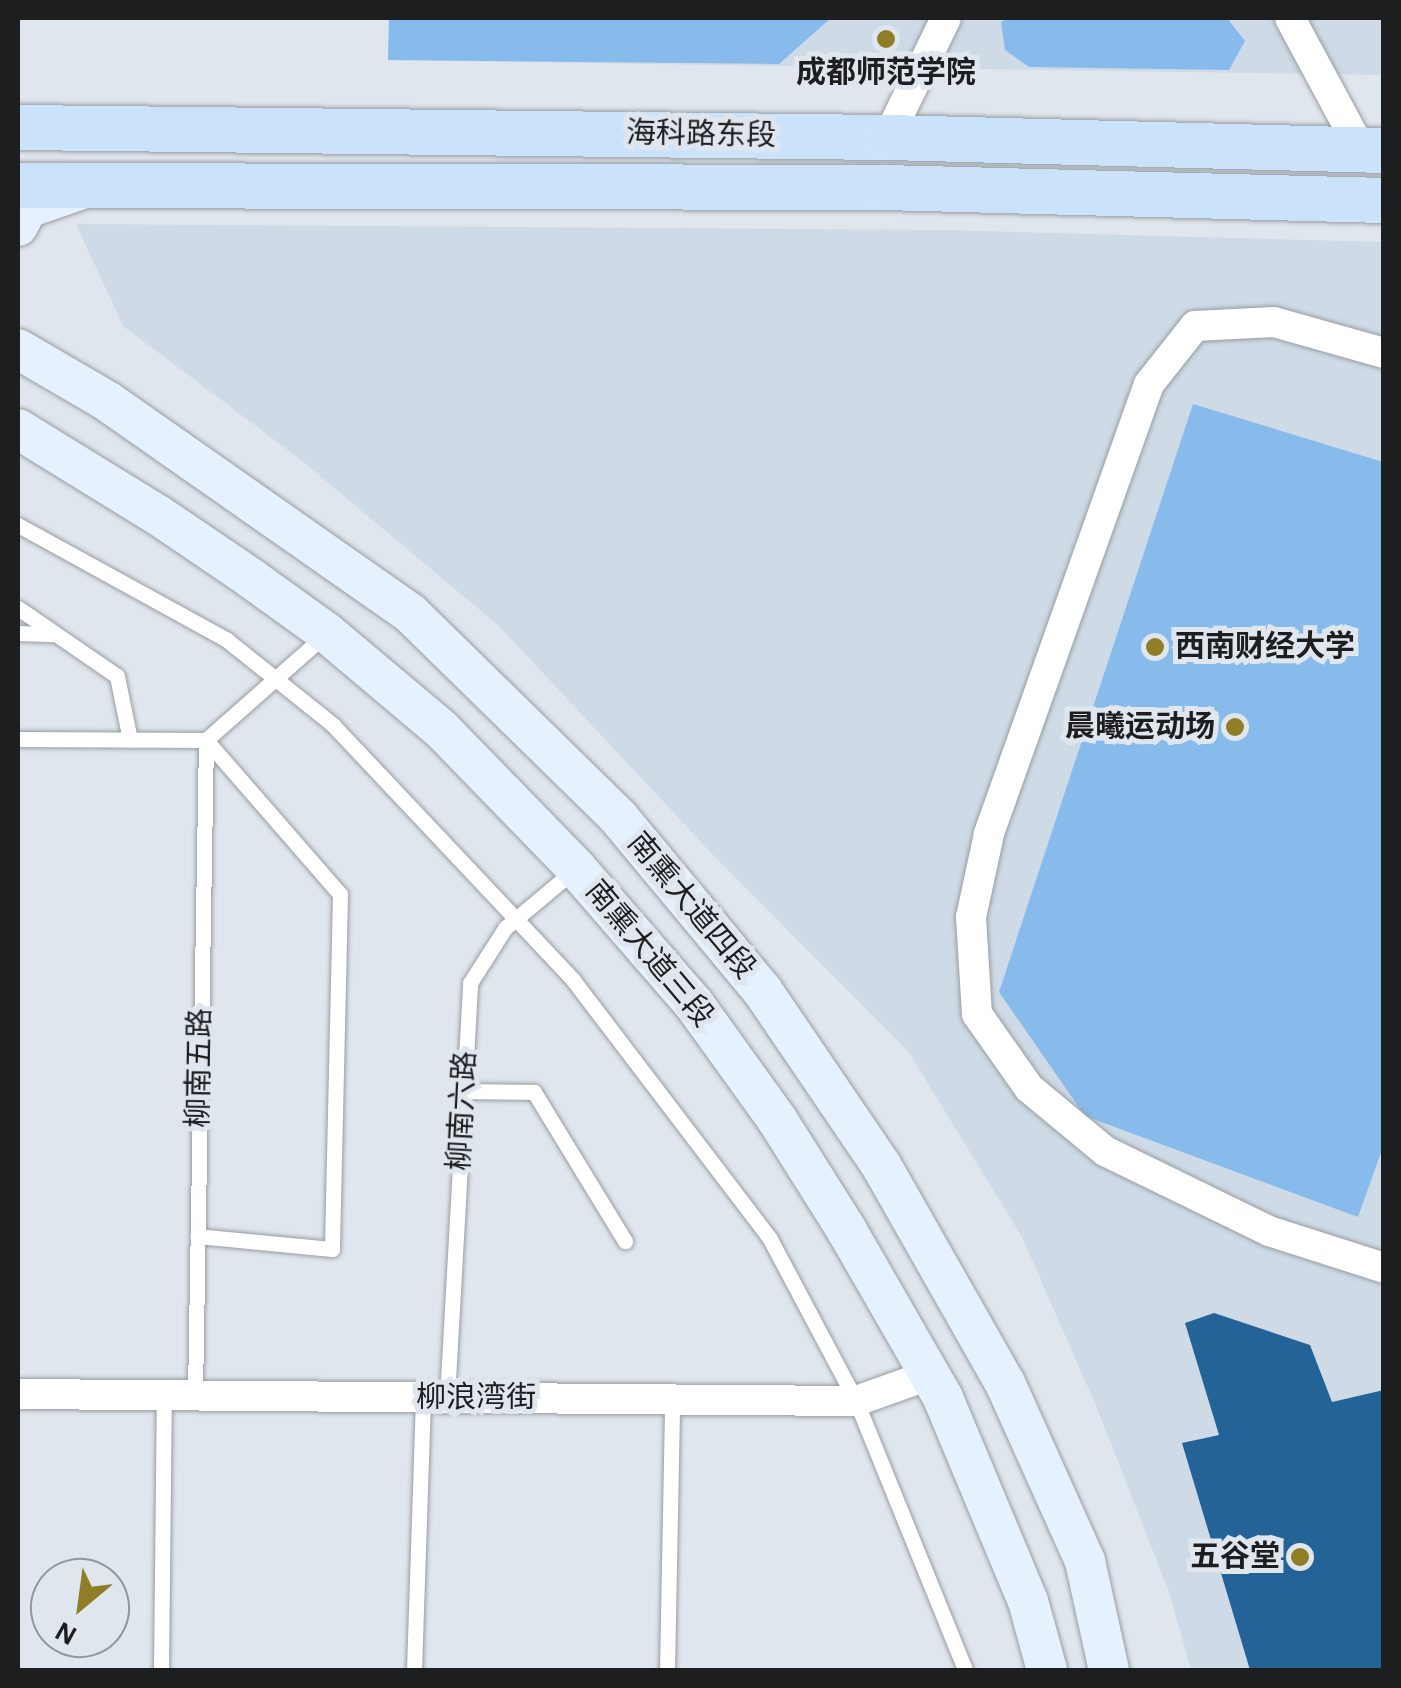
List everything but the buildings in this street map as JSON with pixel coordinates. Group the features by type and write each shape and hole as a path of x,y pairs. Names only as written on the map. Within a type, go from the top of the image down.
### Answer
{"main road":[{"name":"海科路东段","path":"18,127 888,136 1372,150"},
{"name":"海科路东段","path":"18,185 884,186 1384,200"},
{"path":"18,226 27,208 92,186"},
{"name":"南熏大道四段","path":"24,349 107,401 410,613 619,818 762,990 880,1165 1005,1383 1084,1561 1109,1670"},
{"name":"南熏大道三段","path":"18,430 158,515 327,633 442,730 576,868 694,1004 778,1121 846,1228 929,1375 1028,1601 1047,1670"}],"street":[{"path":"888,136 946,18"},
{"path":"1290,18 1372,150"},
{"path":"1384,353 1274,322 1194,326 1149,384 989,834 971,917 976,1014 1029,1088 1106,1151 1269,1231 1384,1268"},
{"name":"柳浪湾街","path":"18,1394 856,1401 929,1375"}],"lane":[{"path":"18,525 227,640 333,725 574,980 770,1239 856,1401 965,1670"},
{"path":"18,608 117,676 130,740"},
{"path":"18,633 55,634"},
{"path":"18,739 206,740 327,633"},
{"path":"198,1236 332,1249 340,894 206,740"},
{"name":"柳南五路","path":"195,1395 206,740"},
{"name":"柳南六路","path":"414,1670 470,983 504,928 576,868"},
{"path":"464,1092 534,1092 625,1241"},
{"path":"161,1670 164,1395"},
{"path":"667,1670 672,1399"}],"shaded area":[{"name":"成都师范学院","path":"389,18 1384,18 1383,75 388,60"},
{"path":"389,18 831,18 779,64 388,60"},
{"path":"1009,18 1227,18 1245,41 1229,70 1029,67 1005,50 1001,22"},
{"name":"西南财经大学","path":"76,224 948,230 1383,242 1383,1670 1191,1670 1169,1592 1097,1408 1022,1237 908,1051 717,859 499,626 301,460 123,326"},
{"name":"晨曦运动场","path":"1193,404 1383,462 1384,1144 1358,1217 1085,1116 999,992"}],"place":[{"name":"成都师范学院","path":"886,39"},
{"name":"西南财经大学","path":"1155,647"},
{"name":"晨曦运动场","path":"1235,727"},
{"name":"五谷堂","path":"1300,1557"}]}
